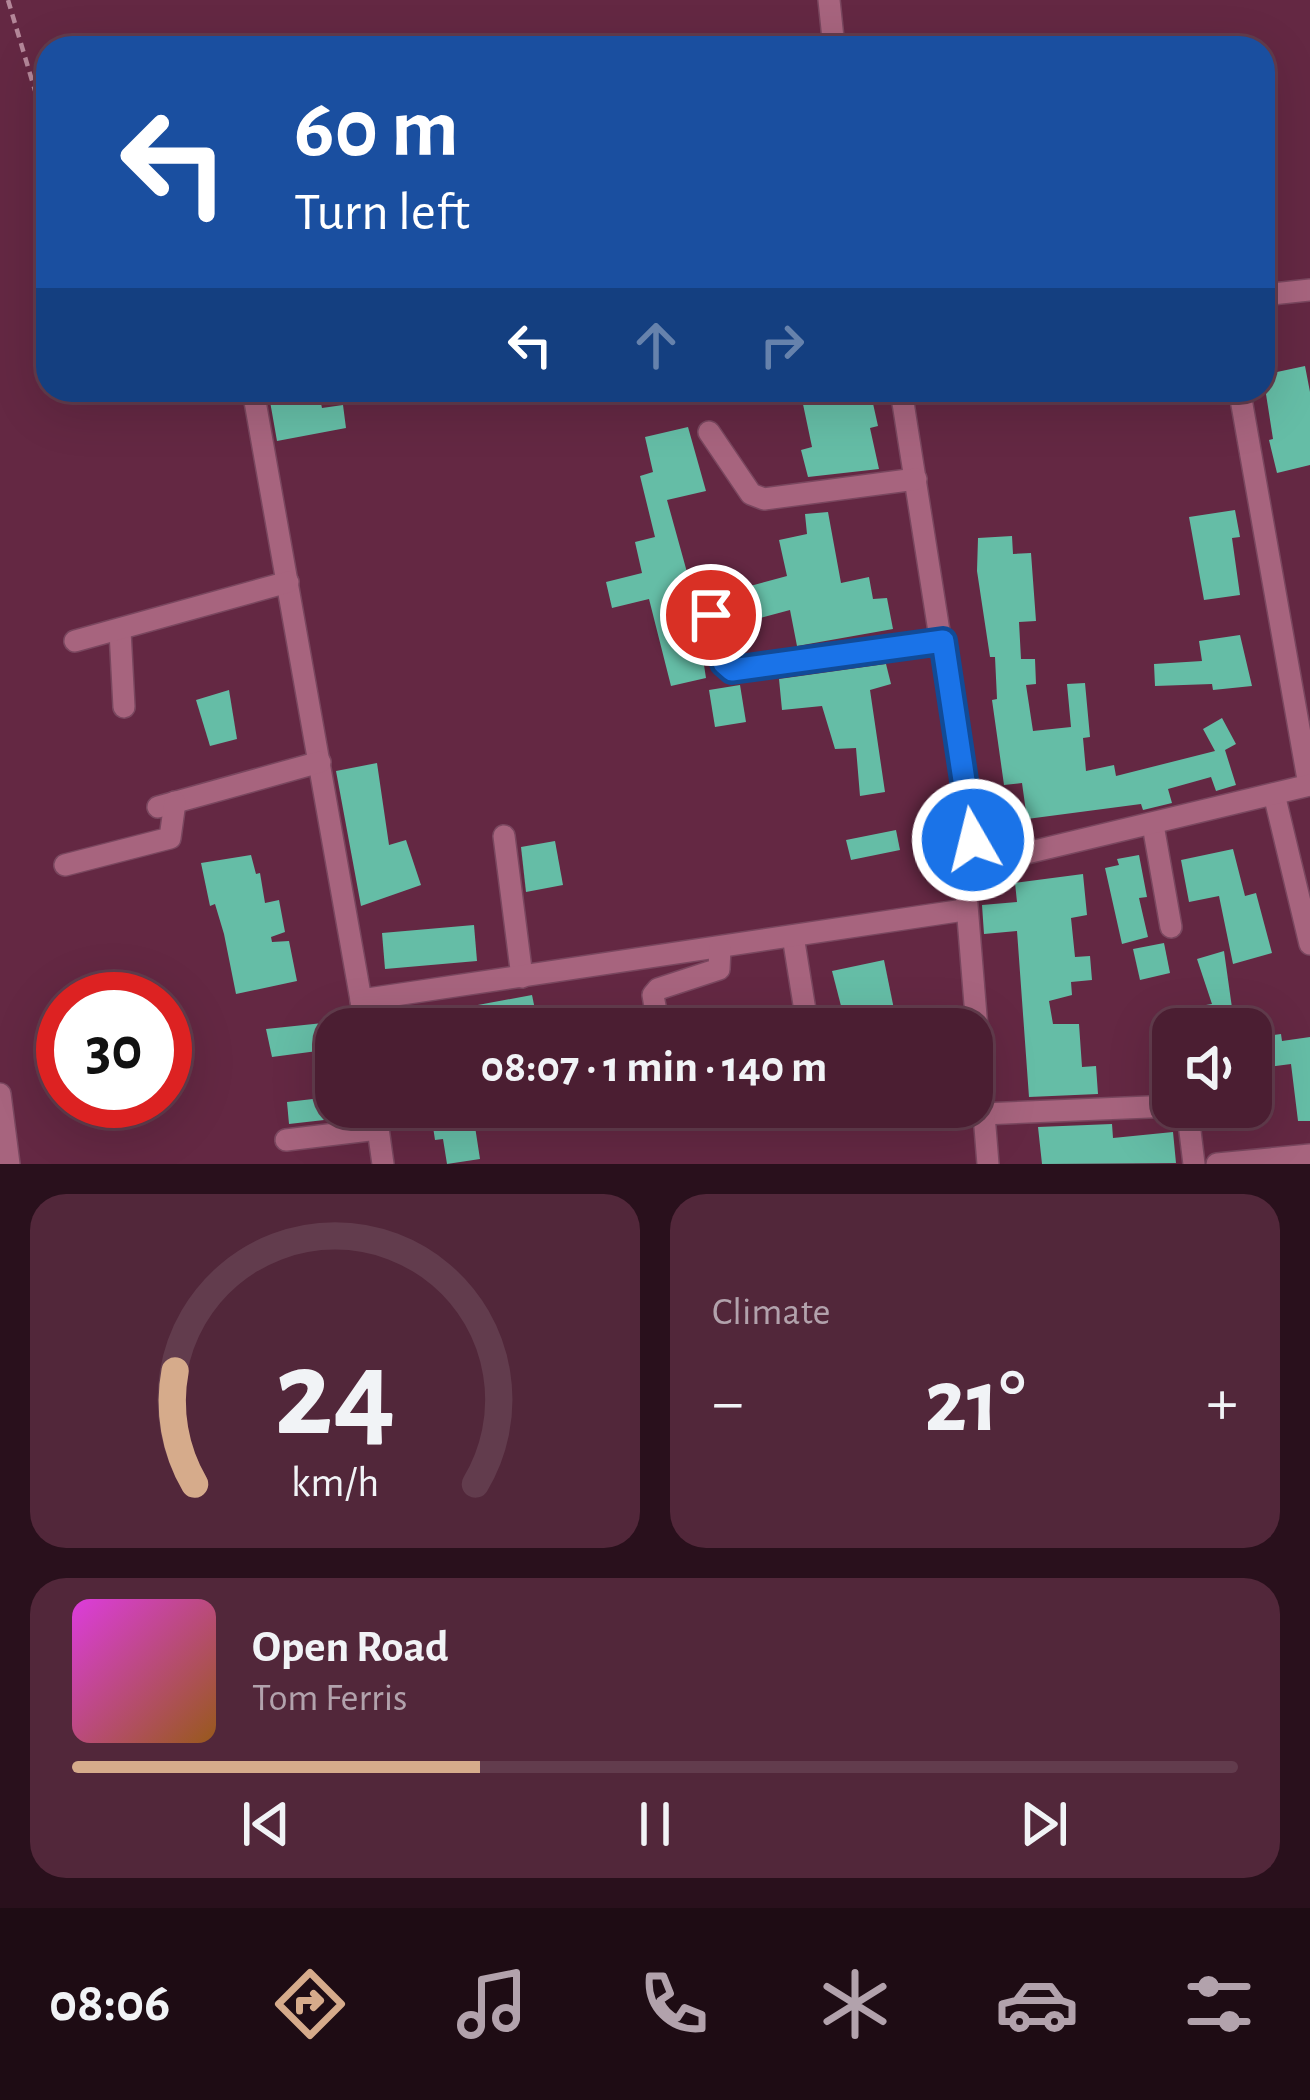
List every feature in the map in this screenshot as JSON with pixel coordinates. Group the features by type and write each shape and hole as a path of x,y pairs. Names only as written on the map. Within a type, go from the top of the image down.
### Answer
{"street":[{"path":"829,0 834,36"},
{"path":"1275,294 1310,290"},
{"path":"256,402 362,1008"},
{"path":"903,402 979,879"},
{"path":"973,1008 964,910 966,893 979,879 1018,856 1309,785 1242,402"},
{"path":"709,432 751,494 764,499 916,479"},
{"path":"75,641 288,583"},
{"path":"711,615 724,663 732,670 943,641"},
{"path":"120,631 124,707"},
{"path":"65,866 170,838 166,805 320,763"},
{"path":"1274,794 1310,944"},
{"path":"1153,825 1171,927"},
{"path":"504,836 522,977"},
{"path":"361,1000 964,910"},
{"path":"793,936 805,1008"},
{"path":"655,1008 653,995 658,988 719,970 720,948"},
{"path":"1,1106 9,1164"},
{"path":"993,1114 1152,1108"},
{"path":"286,1140 336,1128"},
{"path":"378,1128 383,1164"},
{"path":"984,1128 988,1164"},
{"path":"1190,1128 1194,1164"},
{"path":"1217,1164 1310,1155"}],"path":[{"path":"8,0 36,94"}],"building":[{"path":"1305,366 1310,392 1310,465 1277,473 1267,402 1275,402 1275,372"},
{"path":"270,402 321,402 322,408 343,405 346,428 277,441"},
{"path":"803,402 873,402 878,426 870,428 879,469 808,477 801,450 812,447"},
{"path":"688,427 706,491 667,500 695,601 787,576 779,540 807,534 805,514 828,512 841,583 869,577 873,599 887,598 893,629 797,646 790,610 728,621 722,605 708,600 696,613 706,678 671,686 649,599 612,608 606,582 642,573 635,542 655,537 640,476 653,472 645,437"},
{"path":"1235,510 1240,537 1232,538 1240,595 1204,600 1189,517"},
{"path":"1012,536 1013,554 1031,553 1036,621 1019,622 1021,659 1035,659 1036,684 1026,685 1033,731 1071,727 1067,684 1085,683 1090,737 1083,738 1086,771 1114,765 1116,776 1215,751 1203,729 1222,718 1236,744 1225,750 1236,785 1216,791 1211,777 1168,789 1172,803 1143,810 1141,804 1027,819 1022,783 1004,785 992,700 997,699 995,657 990,657 977,571 978,538"},
{"path":"1240,635 1252,686 1213,690 1212,684 1155,686 1154,664 1202,661 1199,641"},
{"path":"886,664 891,684 870,690 885,792 860,796 856,748 835,749 822,706 782,710 779,679"},
{"path":"740,685 746,722 715,727 709,690"},
{"path":"229,690 237,739 210,746 196,700"},
{"path":"377,763 389,845 406,840 421,885 361,906 336,771"},
{"path":"896,830 900,850 851,860 846,840"},
{"path":"555,841 563,885 526,892 521,847"},
{"path":"1233,849 1245,896 1256,893 1272,953 1233,964 1219,896 1189,902 1181,860"},
{"path":"251,855 265,903 279,900 285,932 271,937 272,942 289,941 297,981 236,994 224,934 215,904 210,906 201,863"},
{"path":"1139,855 1147,897 1139,898 1148,937 1122,944 1105,868 1119,865 1117,859"},
{"path":"1083,874 1087,915 1071,918 1075,957 1090,956 1092,980 1071,982 1072,995 1049,1001 1053,1024 1079,1024 1082,1067 1096,1066 1098,1094 1029,1097 1017,931 984,934 982,905 1017,902 1015,883"},
{"path":"474,925 477,961 385,969 382,933"},
{"path":"1164,943 1170,973 1140,980 1133,949"},
{"path":"1224,951 1232,1008 1194,1008 1212,1004 1197,959"},
{"path":"884,960 894,1008 842,1008 832,971"},
{"path":"532,995 535,1008 462,1008"},
{"path":"315,1024 315,1051 272,1057 266,1029"},
{"path":"1281,1034 1282,1041 1310,1037 1310,1121 1298,1121 1291,1064 1272,1066 1272,1035"},
{"path":"315,1099 315,1121 289,1124 287,1102"},
{"path":"1112,1124 1113,1138 1173,1132 1176,1163 1042,1164 1038,1127"},
{"path":"433,1128 475,1128 480,1159 447,1164 443,1139 435,1140"}],"route":[{"path":"711,615 724,663 732,670 943,641 973,840"}]}
